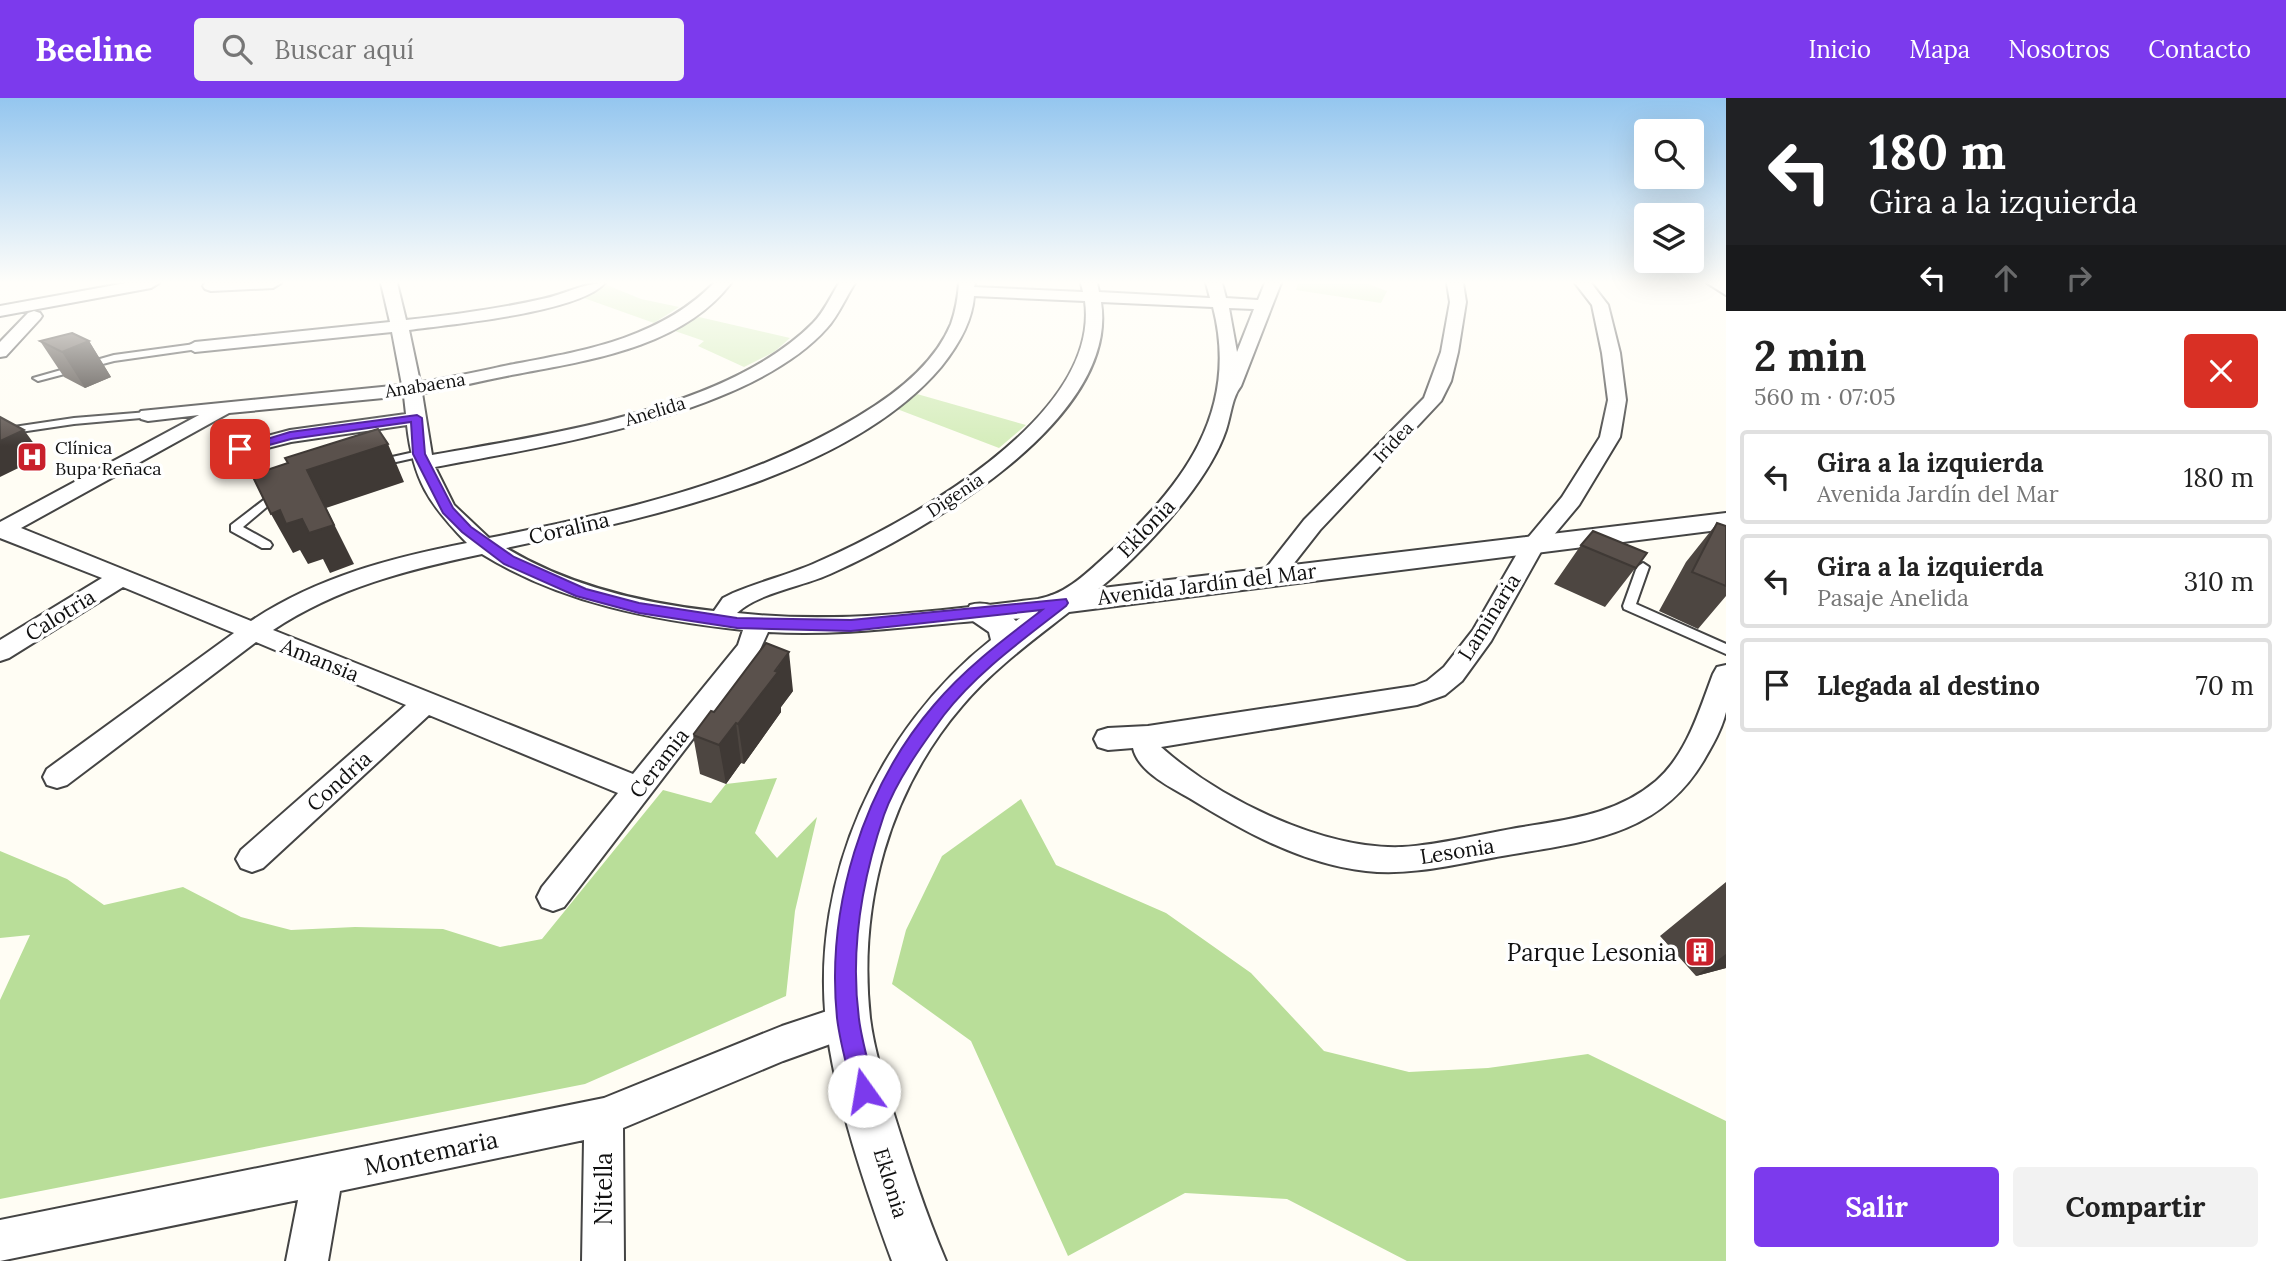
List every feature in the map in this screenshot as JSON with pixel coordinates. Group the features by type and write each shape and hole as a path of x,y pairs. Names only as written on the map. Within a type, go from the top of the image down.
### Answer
{"street":[{"path":"195,347 300,337"},
{"name":"Avenida Jardín del Mar","path":"403,337 413,389 421,459 447,510 488,546 520,566 582,592 639,608 719,621 758,625 851,625 1061,603 1726,521"},
{"name":"Anabaena","path":"148,415 413,389 557,361 613,347 636,337"},
{"name":"Anelida","path":"421,459 625,421 722,388 766,366 806,337"},
{"name":"Coralina","path":"57,777 290,608 353,579 428,558 611,518 697,495 762,472 831,440 886,407 935,363 951,337"},
{"name":"Digenia","path":"719,621 730,605 822,569 912,523 1002,462 1052,413 1076,378 1091,337"},
{"name":"Eklonia","path":"919,1261 884,1160 848,1021 846,988 852,905 862,855 876,814 900,768 938,711 1008,643 1115,560 1172,502 1203,457 1214,435 1228,394 1227,337"},
{"path":"1228,394 1251,337"},
{"name":"Iridea","path":"1272,576 1312,525 1432,401 1446,376 1454,337"},
{"name":"Laminaria","path":"1108,739 1148,737 1392,701 1436,688 1453,674 1482,635 1533,545 1571,500 1610,437 1617,400 1607,337"},
{"name":"Anabaena","path":"2,530 231,406"},
{"path":"240,449 290,436 417,418"},
{"name":"Amansia","path":"2,530 638,789"},
{"name":"Calotria","path":"0,652 120,578"},
{"path":"981,612 1003,626 1008,643"},
{"name":"Ceramia","path":"553,897 749,648 758,625"},
{"name":"Lesonia","path":"1148,737 1147,751 1171,774 1259,825 1297,842 1337,854 1403,860 1597,827 1624,818 1653,801 1675,783 1703,737 1726,674"},
{"name":"Condria","path":"252,859 425,703"},
{"name":"Montemaria","path":"0,1241 604,1116 782,1044 848,1021"},
{"name":"Nitella","path":"603,1261 604,1116"},
{"path":"307,1261 323,1175"}],"lane":[{"path":"38,378 104,359 195,347"},
{"path":"0,432 74,421 148,415"},
{"path":"367,465 421,459"},
{"path":"266,545 235,528 276,492 288,486"},
{"path":"1643,567 1629,606 1726,649"}],"green space":[{"path":"693,337 790,338 774,352 744,367 698,346 704,341"},
{"path":"917,394 1026,425 999,448 897,409"},
{"path":"777,778 755,833 777,858 817,817 795,911 786,996 585,1084 0,1199 0,1000 30,935 0,938 0,851 67,879 104,905 183,887 241,917 291,930 355,927 443,929 500,947 542,939 663,790 711,803 726,784"},
{"path":"1021,799 1056,865 1166,913 1251,973 1324,1051 1409,1072 1488,1068 1588,1054 1726,1121 1726,1261 1407,1261 1287,1199 1185,1193 1068,1256 971,1041 892,984 906,930 942,856"}],"building":[{"path":"55,337 81,337 89,341 62,352 40,341"},
{"path":"0,417 24,430 0,441"},
{"path":"378,429 388,444 307,470 334,525 309,533 302,519 286,524 280,510 271,514 252,475 288,463 285,458"},
{"path":"1717,523 1726,526 1726,586 1692,572"},
{"path":"1593,531 1647,553 1636,568 1581,545"},
{"path":"766,643 789,652 775,671 778,672 738,724 736,723 719,745 693,735 711,711 714,712"}],"place":[{"name":"Clínica Bupa Reñaca","path":"32,457"},
{"name":"Parque Lesonia","path":"1700,952"}],"route":[{"path":"240,449 290,436 417,418 419,454 437,495 466,530 509,561 541,576 582,592 639,608 737,623 792,626 892,623 1061,603 1008,643 938,711 912,747 876,814 853,893 847,941 848,1021 864,1091"}]}
